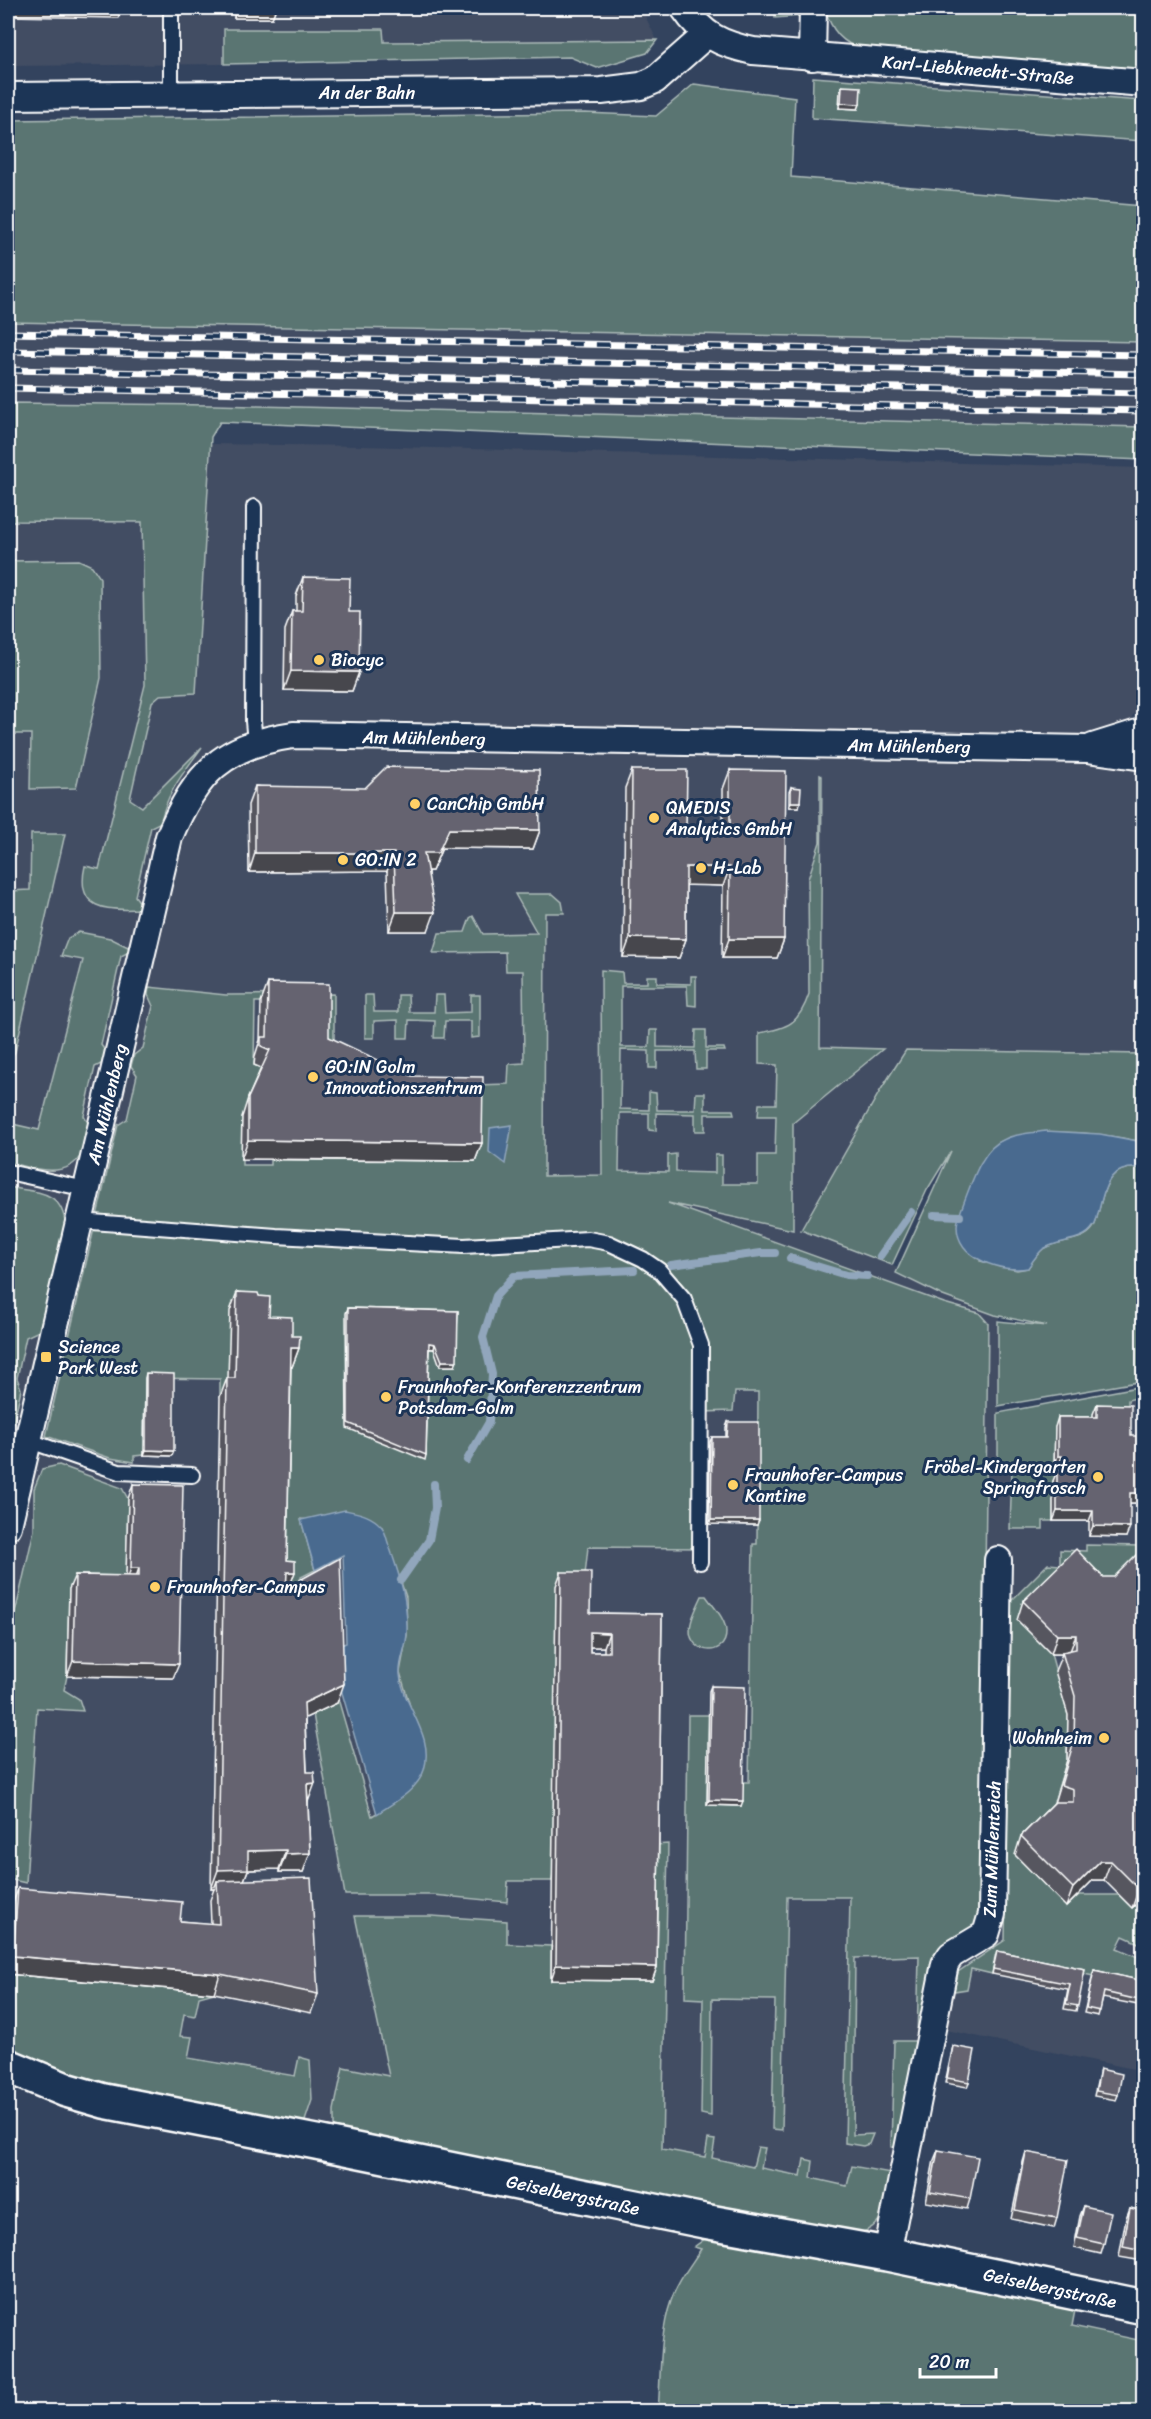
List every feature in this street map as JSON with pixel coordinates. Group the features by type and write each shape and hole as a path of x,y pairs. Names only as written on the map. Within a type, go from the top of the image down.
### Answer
{"street":[{"path":"684,8 707,34"},
{"path":"812,57 813,8"},
{"name":"An der Bahn","path":"8,96 601,91 641,86 655,80 707,34"},
{"name":"Karl-Liebknecht-Straße","path":"707,34 729,46 753,51 1143,84"},
{"name":"Am Mühlenberg","path":"1087,749 1143,731"},
{"name":"Am Mühlenberg","path":"8,1526 170,837 181,809 197,784 215,765 237,749 255,742 292,735 1087,749 1143,757"},
{"name":"Zum Mühlenteich","path":"887,2254 945,1964 951,1955 986,1934 991,1921 998,1560"},
{"name":"Geiselbergstraße","path":"8,2066 66,2090 104,2101 704,2221 887,2254 1143,2307"}],"lane":[{"path":"171,8 171,95"},
{"path":"254,507 253,721 255,742"},
{"name":"Am Mühlenberg","path":"8,1172 86,1190"},
{"path":"79,1221 276,1236 464,1246 588,1239 609,1243 643,1258 659,1270 684,1299 701,1345 700,1562"},
{"path":"27,1440 119,1472 192,1475"}],"shaded area":[{"path":"8,8 641,8 657,40 384,42 383,29 224,29 224,64 8,66"},
{"path":"8,322 1143,342 1143,427 215,405 8,403"},
{"path":"211,444 363,446 1143,468 1144,705 1132,716 1136,779 1144,780 1143,1054 906,1050 802,1230 999,1308 999,1413 1143,1386 1143,2071 932,2027 887,2254 8,2066 8,447"},
{"path":"512,1125 505,1164 489,1152 490,1128"},
{"path":"1046,1131 1100,1134 1143,1142 1143,1168 1123,1169 1111,1177 1104,1191 1095,1223 1083,1236 1043,1249 1028,1268 994,1266 973,1255 964,1247 959,1237 958,1221 971,1183 984,1158 995,1145 1020,1134"},
{"path":"345,1510 374,1520 382,1527 385,1534 405,1600 407,1638 401,1664 402,1686 425,1745 426,1757 421,1777 404,1796 377,1814 336,1672 336,1647 346,1643 343,1555 315,1570 301,1520"}],"green space":[{"path":"775,8 800,8 800,16 775,18"},
{"path":"825,8 1143,8 1143,69 863,49 849,43 838,34"},
{"path":"224,29 383,29 384,42 657,40 647,53 597,68 570,57 224,64"},
{"path":"813,77 1143,101 1143,141 812,118"},
{"path":"694,84 795,97 791,177 1143,206 1143,342 8,322 8,120 585,113 656,116"},
{"path":"8,403 215,405 1143,427 1143,460 220,422 211,437 196,693 160,695 152,702 130,799 142,807 202,747 167,801 161,822 151,827 135,896 141,904 140,909 116,909 96,905 85,892 83,881 85,866 99,869 145,685 142,522 8,521"},
{"path":"79,560 92,566 100,578 101,678 76,788 30,789 31,734 8,734 8,561"},
{"path":"820,775 822,776 820,1047 883,1049 793,1123 793,1230 668,1203 944,1303 979,1313 988,1323 981,1918 979,1924 942,1949 932,1960 917,2038 919,1956 855,1958 853,2135 873,2134 869,2144 863,2146 845,2143 850,1897 787,1897 782,2130 772,2129 775,2000 712,1999 711,2116 701,2114 703,1999 685,1998 688,1715 709,1715 707,1805 741,1782 749,1782 753,1544 757,1544 758,1392 735,1392 733,1411 702,1412 700,1548 588,1547 552,1881 508,1881 507,1902 433,1895 345,1895 313,1714 337,1695 372,1816 402,1797 413,1787 410,1706 400,1672 407,1635 406,1597 382,1527 301,1519 315,1570 301,1577 307,1591 280,1610 285,1366 293,1355 228,1397 220,1397 220,1379 145,1378 144,1455 134,1456 134,1462 110,1458 46,1436 118,1125 127,1119 137,1075 131,1066 134,1055 143,1048 153,1006 148,995 149,987 226,995 334,994 334,1039 322,1040 322,1002 255,1002 254,1065 263,1069 242,1117 242,1165 270,1165 270,1160 475,1161 475,1085 508,1084 509,1064 524,1063 523,971 506,971 505,952 433,953 439,933 465,932 473,916 483,934 537,933 515,894 553,894 562,902 564,913 545,913 544,1176 602,1175 601,970 622,972 623,983 647,983 647,976 657,976 657,983 691,984 691,976 696,976 696,1006 688,1005 687,986 621,986 621,1047 649,1047 650,1030 657,1030 657,1047 695,1048 696,1030 706,1030 706,1048 724,1048 725,1051 706,1051 706,1069 696,1069 695,1051 657,1051 657,1068 649,1068 649,1051 621,1050 620,1109 649,1110 649,1092 656,1093 657,1110 695,1110 696,1093 705,1093 705,1110 733,1110 734,1114 705,1114 705,1131 695,1131 695,1114 656,1113 656,1131 649,1130 649,1113 620,1113 619,1171 668,1172 668,1155 676,1154 676,1172 715,1173 715,1155 722,1155 722,1184 758,1184 758,1155 775,1155 776,1116 758,1116 759,1104 776,1104 777,1065 759,1064 759,1033 778,1029 791,1023 801,1012 809,994 808,879 820,842"},
{"path":"31,834 65,834 15,1052 8,1063 8,891 30,890"},
{"path":"79,932 110,938 130,948 129,952 121,956 101,1045 106,1052 103,1063 95,1067 84,1116 89,1125 83,1150 76,1162 58,1170 37,1169 8,1162 8,1123 39,1130 83,960 61,956 68,938"},
{"path":"365,995 373,995 374,1012 398,1012 398,995 408,995 409,1012 434,1012 435,995 444,995 445,1013 471,1012 471,995 480,995 480,1037 471,1038 471,1021 445,1021 444,1038 434,1038 435,1021 409,1020 408,1038 398,1038 398,1020 374,1021 374,1038 365,1038"},
{"path":"906,1050 1143,1054 1143,1142 1082,1133 1051,1132 1020,1135 980,1261 1017,1270 1028,1268 1043,1249 1089,1233 1095,1224 1111,1177 1123,1169 1143,1168 1143,1381 998,1406 998,1321 1047,1326 995,1315 943,1296 896,1273 951,1151 927,1190 892,1265 801,1230"},
{"path":"8,1187 38,1192 54,1199 64,1215 66,1227 39,1331 26,1337 17,1378 21,1389 8,1448"},
{"path":"1143,1386 1143,1396 1128,1400 1128,1415 1093,1427 1055,1427 1054,1465 1059,1466 1058,1481 1053,1481 1053,1521 1043,1521 1043,1529 1010,1529 1012,1468 998,1468 998,1413"},
{"path":"59,1465 122,1488 128,1499 126,1582 69,1589 67,1676 64,1690 79,1699 83,1711 37,1708 26,1883 8,1879 8,1631 17,1605 34,1530 34,1489 42,1469"},
{"path":"1086,1545 1143,1546 1143,1578 1051,1654 1068,1715 1067,1760 1048,1821 1066,1907 1079,1895 1119,1895 1132,1908 1143,1897 1143,1945 1123,1936 1117,1948 1138,1957 1143,1946 1143,1986 995,1956 992,1974 971,1969 967,1989 954,1991 958,1972 1005,1940 1011,1601 1048,1564 1060,1565 1060,1550 1086,1551"},
{"path":"702,1596 706,1596 715,1608 725,1627 724,1641 720,1647 713,1650 699,1647 693,1641 690,1633 691,1623"},
{"path":"1135,1655 1143,1655 1143,1822 1132,1822 1133,1761 1140,1761"},
{"path":"668,1844 662,2149 705,2157 708,2139 715,2140 712,2158 753,2167 758,2147 765,2148 761,2168 801,2176 804,2159 813,2161 811,2178 847,2186 852,2166 891,2173 883,2213 873,2227 852,2235 334,2133 334,2110 343,2067 389,2076 355,1916 432,1916 507,1921 507,1944 551,1946 551,1980 654,1845"},
{"path":"8,1974 214,1993 199,1997 195,2016 184,2014 180,2036 192,2037 188,2058 295,2076 299,2057 310,2060 312,2100 303,2127 106,2089 36,2062 8,2046"},
{"path":"894,2041 916,2041 896,2148 891,2147"},
{"path":"706,2238 1076,2305 1072,2326 1143,2341 1143,2411 658,2412 662,2342 667,2314 677,2287 701,2249 694,2247"}],"building":[{"path":"842,86 861,87 860,104 841,103"},
{"name":"Biocyc","path":"303,577 350,578 349,612 360,612 359,672 291,671 292,611 302,611"},
{"name":"GO:IN 2","path":"386,767 539,770 540,830 449,829 438,853 424,853 435,912 396,912 394,853 255,853 255,786 365,788"},
{"name":"H-Lab","path":"632,770 687,770 686,830 730,831 730,770 786,771 784,939 729,939 730,867 686,867 686,939 630,938"},
{"path":"791,787 801,788 800,802 791,802"},
{"name":"GO:IN Golm Innovationszentrum","path":"268,983 329,984 329,1037 412,1076 483,1077 482,1143 248,1140 248,1098 270,1050 261,1046 261,1037 267,1037"},
{"path":"237,1292 258,1293 259,1296 270,1297 269,1316 292,1317 292,1336 300,1336 299,1348 291,1348 287,1560 295,1561 295,1572 287,1572 286,1591 300,1585 300,1580 340,1558 344,1684 304,1703 307,1772 314,1772 315,1783 307,1784 310,1853 286,1854 286,1850 248,1851 248,1869 218,1870 227,1378 235,1378"},
{"name":"Fraunhofer-Konferenzzentrum Potsdam-Golm","path":"348,1308 458,1311 457,1361 442,1361 435,1344 429,1343 426,1455 348,1423"},
{"path":"146,1373 174,1374 174,1451 146,1450"},
{"name":"Fröbel-Kindergarten Springfrosch","path":"1097,1404 1131,1405 1131,1436 1142,1436 1141,1493 1130,1493 1130,1527 1093,1526 1093,1511 1057,1511 1057,1471 1062,1471 1062,1456 1058,1456 1058,1417 1097,1417"},
{"name":"Fraunhofer-Campus Kantine","path":"728,1422 759,1422 759,1520 711,1520 712,1437 727,1437"},
{"name":"Fraunhofer-Campus","path":"133,1484 183,1485 179,1664 73,1661 75,1575 139,1576 139,1568 131,1568"},
{"name":"Wohnheim","path":"1076,1549 1103,1577 1114,1577 1141,1550 1143,1552 1140,1697 1143,1697 1143,1743 1140,1742 1139,1803 1143,1803 1143,1885 1139,1889 1111,1861 1100,1861 1073,1888 1021,1836 1055,1802 1073,1802 1073,1789 1061,1785 1074,1741 1075,1696 1062,1652 1076,1649 1076,1635 1057,1635 1023,1601"},
{"path":"561,1572 591,1572 590,1613 662,1614 657,1967 556,1965","holes":["590,1632 609,1633 609,1652 590,1652"]},
{"path":"711,1686 745,1687 743,1801 709,1800"},
{"path":"311,1878 318,1994 220,1974 13,1956 18,1888 182,1902 180,1921 219,1924 217,1881"},
{"path":"997,1951 1085,1969 1078,2006 1066,2004 1070,1984 993,1969"},
{"path":"1094,1970 1143,1981 1143,2001 1104,1992 1100,2011 1086,2008"},
{"path":"953,2046 975,2050 969,2082 947,2078"},
{"path":"1100,2069 1122,2074 1118,2095 1096,2091"},
{"path":"938,2150 978,2157 970,2199 930,2192"},
{"path":"1026,2152 1068,2160 1057,2218 1015,2210"},
{"path":"1084,2206 1111,2212 1104,2244 1077,2238"},
{"path":"1130,2208 1143,2211 1143,2251 1123,2247"}],"waterway":[{"path":"880,1256 911,1212"},
{"path":"934,1215 960,1216"},
{"path":"671,1265 775,1253"},
{"path":"790,1258 846,1275 867,1276"},
{"path":"467,1460 489,1422 492,1374 483,1337 496,1296 514,1276 634,1270"},
{"path":"401,1580 429,1540 435,1508 434,1484"}],"railway":[{"path":"8,333 1144,355"},
{"path":"8,351 1144,374"},
{"path":"8,370 1144,393"},
{"path":"8,388 1144,411"}],"place":[{"name":"Biocyc","path":"319,660"},
{"name":"CanChip GmbH","path":"415,804"},
{"name":"QMEDIS Analytics GmbH","path":"654,818"},
{"name":"GO:IN 2","path":"343,860"},
{"name":"H-Lab","path":"701,868"},
{"name":"GO:IN Golm Innovationszentrum","path":"313,1077"},
{"name":"Science Park West","path":"46,1357"},
{"name":"Fraunhofer-Konferenzzentrum Potsdam-Golm","path":"386,1397"},
{"name":"Fröbel-Kindergarten Springfrosch","path":"1098,1477"},
{"name":"Fraunhofer-Campus Kantine","path":"733,1485"},
{"name":"Fraunhofer-Campus","path":"155,1587"},
{"name":"Wohnheim","path":"1104,1738"}]}
